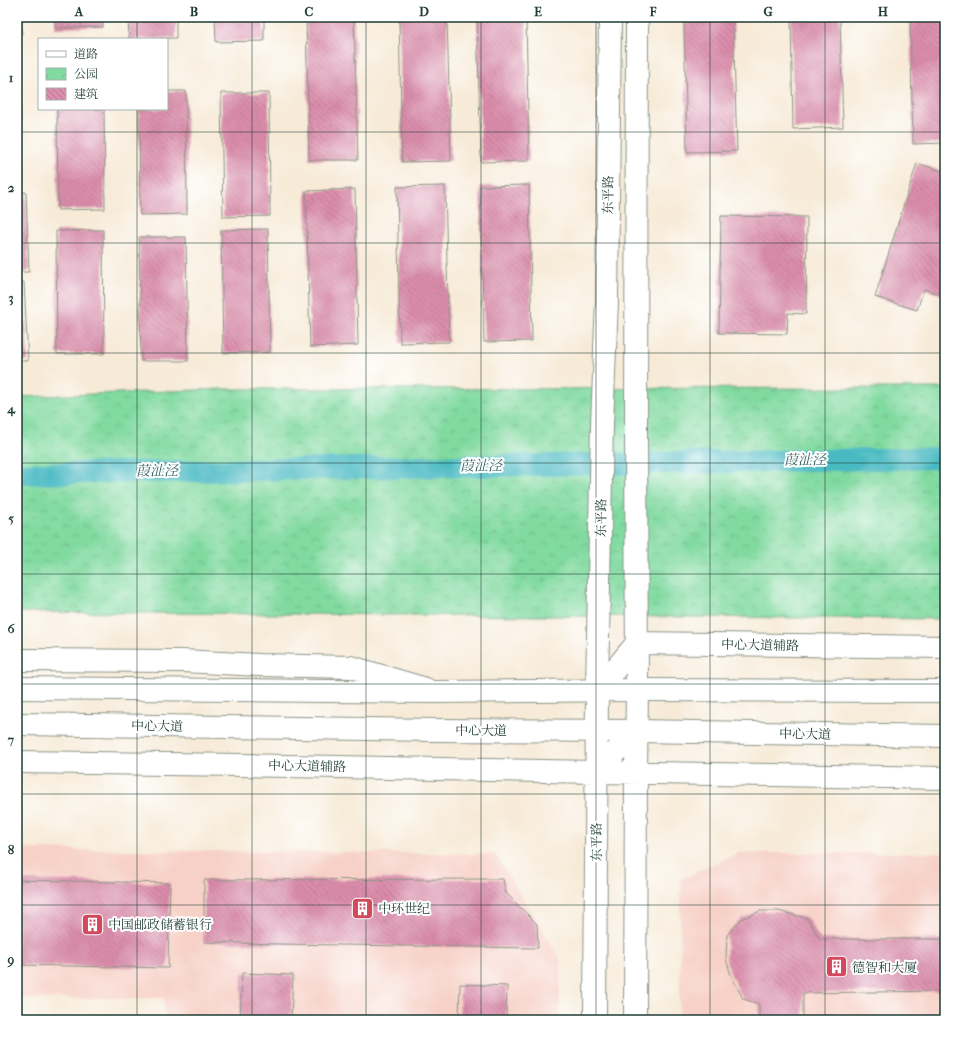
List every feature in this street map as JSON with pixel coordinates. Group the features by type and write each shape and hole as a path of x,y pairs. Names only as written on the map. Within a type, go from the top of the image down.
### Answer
{"main road":[{"name":"东平路","path":"595,1020 597,691 602,440 607,301 610,17"},
{"path":"635,1020 637,690 637,17"},
{"path":"597,691 637,643"},
{"name":"中心大道辅路","path":"637,643 945,647"},
{"path":"17,660 182,661 260,666 351,667 436,692"},
{"path":"17,688 436,692 637,690 945,691"},
{"name":"中心大道","path":"17,724 434,730 597,730 945,736"},
{"path":"596,772 636,731"},
{"name":"中心大道辅路","path":"17,762 945,778"}],"shaded area":[{"path":"17,849 495,854 560,958 560,1020 164,1020 164,998 17,999"},
{"path":"738,853 945,853 945,1020 679,1020 681,879"}],"green space":[{"path":"945,388 945,619 17,612 17,397 221,389"}],"building":[{"path":"17,17 22,17 22,34 17,34"},
{"path":"55,17 103,17 103,27 55,28"},
{"path":"128,17 176,17 176,38 129,38"},
{"path":"215,17 264,17 264,41 216,42"},
{"path":"306,17 354,17 358,160 309,160"},
{"path":"399,17 447,17 451,161 402,162"},
{"path":"477,17 526,17 529,161 481,162"},
{"path":"684,17 733,17 737,151 687,152"},
{"path":"791,17 840,17 843,127 793,129"},
{"path":"910,17 945,17 945,143 913,144"},
{"path":"168,91 186,91 187,214 140,215 139,110 168,110"},
{"path":"221,93 269,93 270,216 223,217"},
{"path":"17,100 20,100 23,179 17,179"},
{"path":"57,110 104,110 105,209 58,210"},
{"path":"917,163 945,172 945,296 924,289 917,310 875,297"},
{"path":"529,185 532,341 484,342 480,186"},
{"path":"445,186 449,342 400,343 397,187"},
{"path":"355,189 358,345 310,347 306,191"},
{"path":"26,192 29,272 17,272 17,193"},
{"path":"721,216 807,217 806,314 788,313 787,334 719,333"},
{"path":"268,229 270,352 223,353 221,230"},
{"path":"103,230 104,354 57,354 56,231"},
{"path":"139,237 186,237 188,361 141,361"},
{"path":"17,282 24,282 28,361 17,361"},
{"name":"中环世纪","path":"503,879 506,893 537,924 538,948 204,942 204,880"},
{"name":"中国邮政储蓄银行","path":"17,880 170,883 168,968 17,965"},
{"name":"德智和大厦","path":"760,911 778,911 807,918 820,939 945,939 945,991 803,993 803,1020 759,1020 759,1004 743,999 731,975 726,959 727,935 741,919"},
{"path":"242,973 293,975 291,1020 240,1020"},
{"path":"460,984 507,986 506,1020 459,1020"}],"waterway":[{"name":"葭沚泾","path":"17,474 945,458"}],"place":[{"name":"中环世纪","path":"363,908"},
{"name":"中国邮政储蓄银行","path":"93,924"},
{"name":"德智和大厦","path":"837,967"}]}
